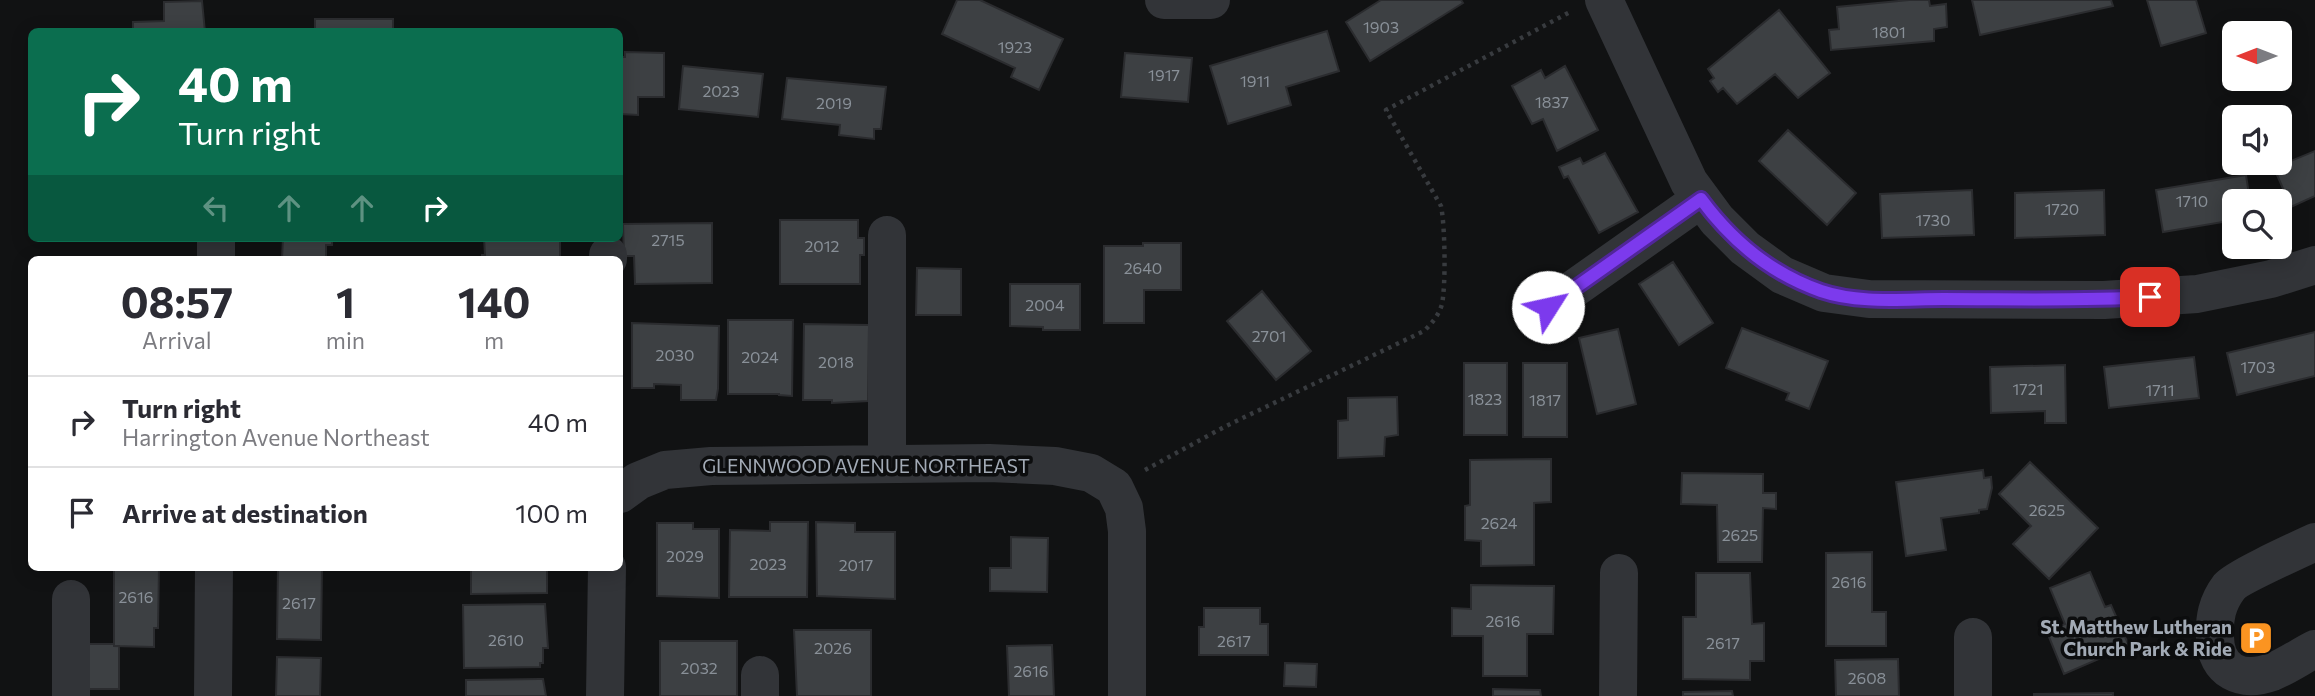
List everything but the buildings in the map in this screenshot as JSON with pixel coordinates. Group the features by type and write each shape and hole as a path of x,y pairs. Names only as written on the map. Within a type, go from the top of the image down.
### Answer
{"street":[{"path":"1164,0 1212,0"},
{"path":"1603,3 1689,182 1717,220 1745,248 1782,275 1824,292 1868,299 2104,300 2196,294 2271,279 2315,265"},
{"path":"1548,307 1701,199"},
{"path":"887,234 887,464"},
{"name":"GLENNWOOD AVENUE NORTHEAST","path":"623,492 638,481 664,470 711,466 887,464 1055,466 1091,473 1114,487"},
{"path":"1114,487 1124,508 1128,531 1127,696"},
{"path":"2315,542 2231,584 2217,608 2215,622 2216,653 2226,669 2244,675 2269,673 2315,649"},
{"path":"213,696 214,571"},
{"path":"605,696 607,571"},
{"path":"1618,696 1619,573"},
{"path":"71,599 71,696"},
{"path":"1973,637 1973,696"}],"path":[{"path":"1114,487 1226,426 1424,331 1435,321 1442,303 1441,206 1386,110 1603,3"}],"place":[{"name":"St. Matthew Lutheran Church Park & Ride","path":"2256,638"}],"route":[{"path":"1548,307 1701,199 1717,220 1745,248 1782,275 1824,292 1868,299 2104,300 2150,297"}]}
